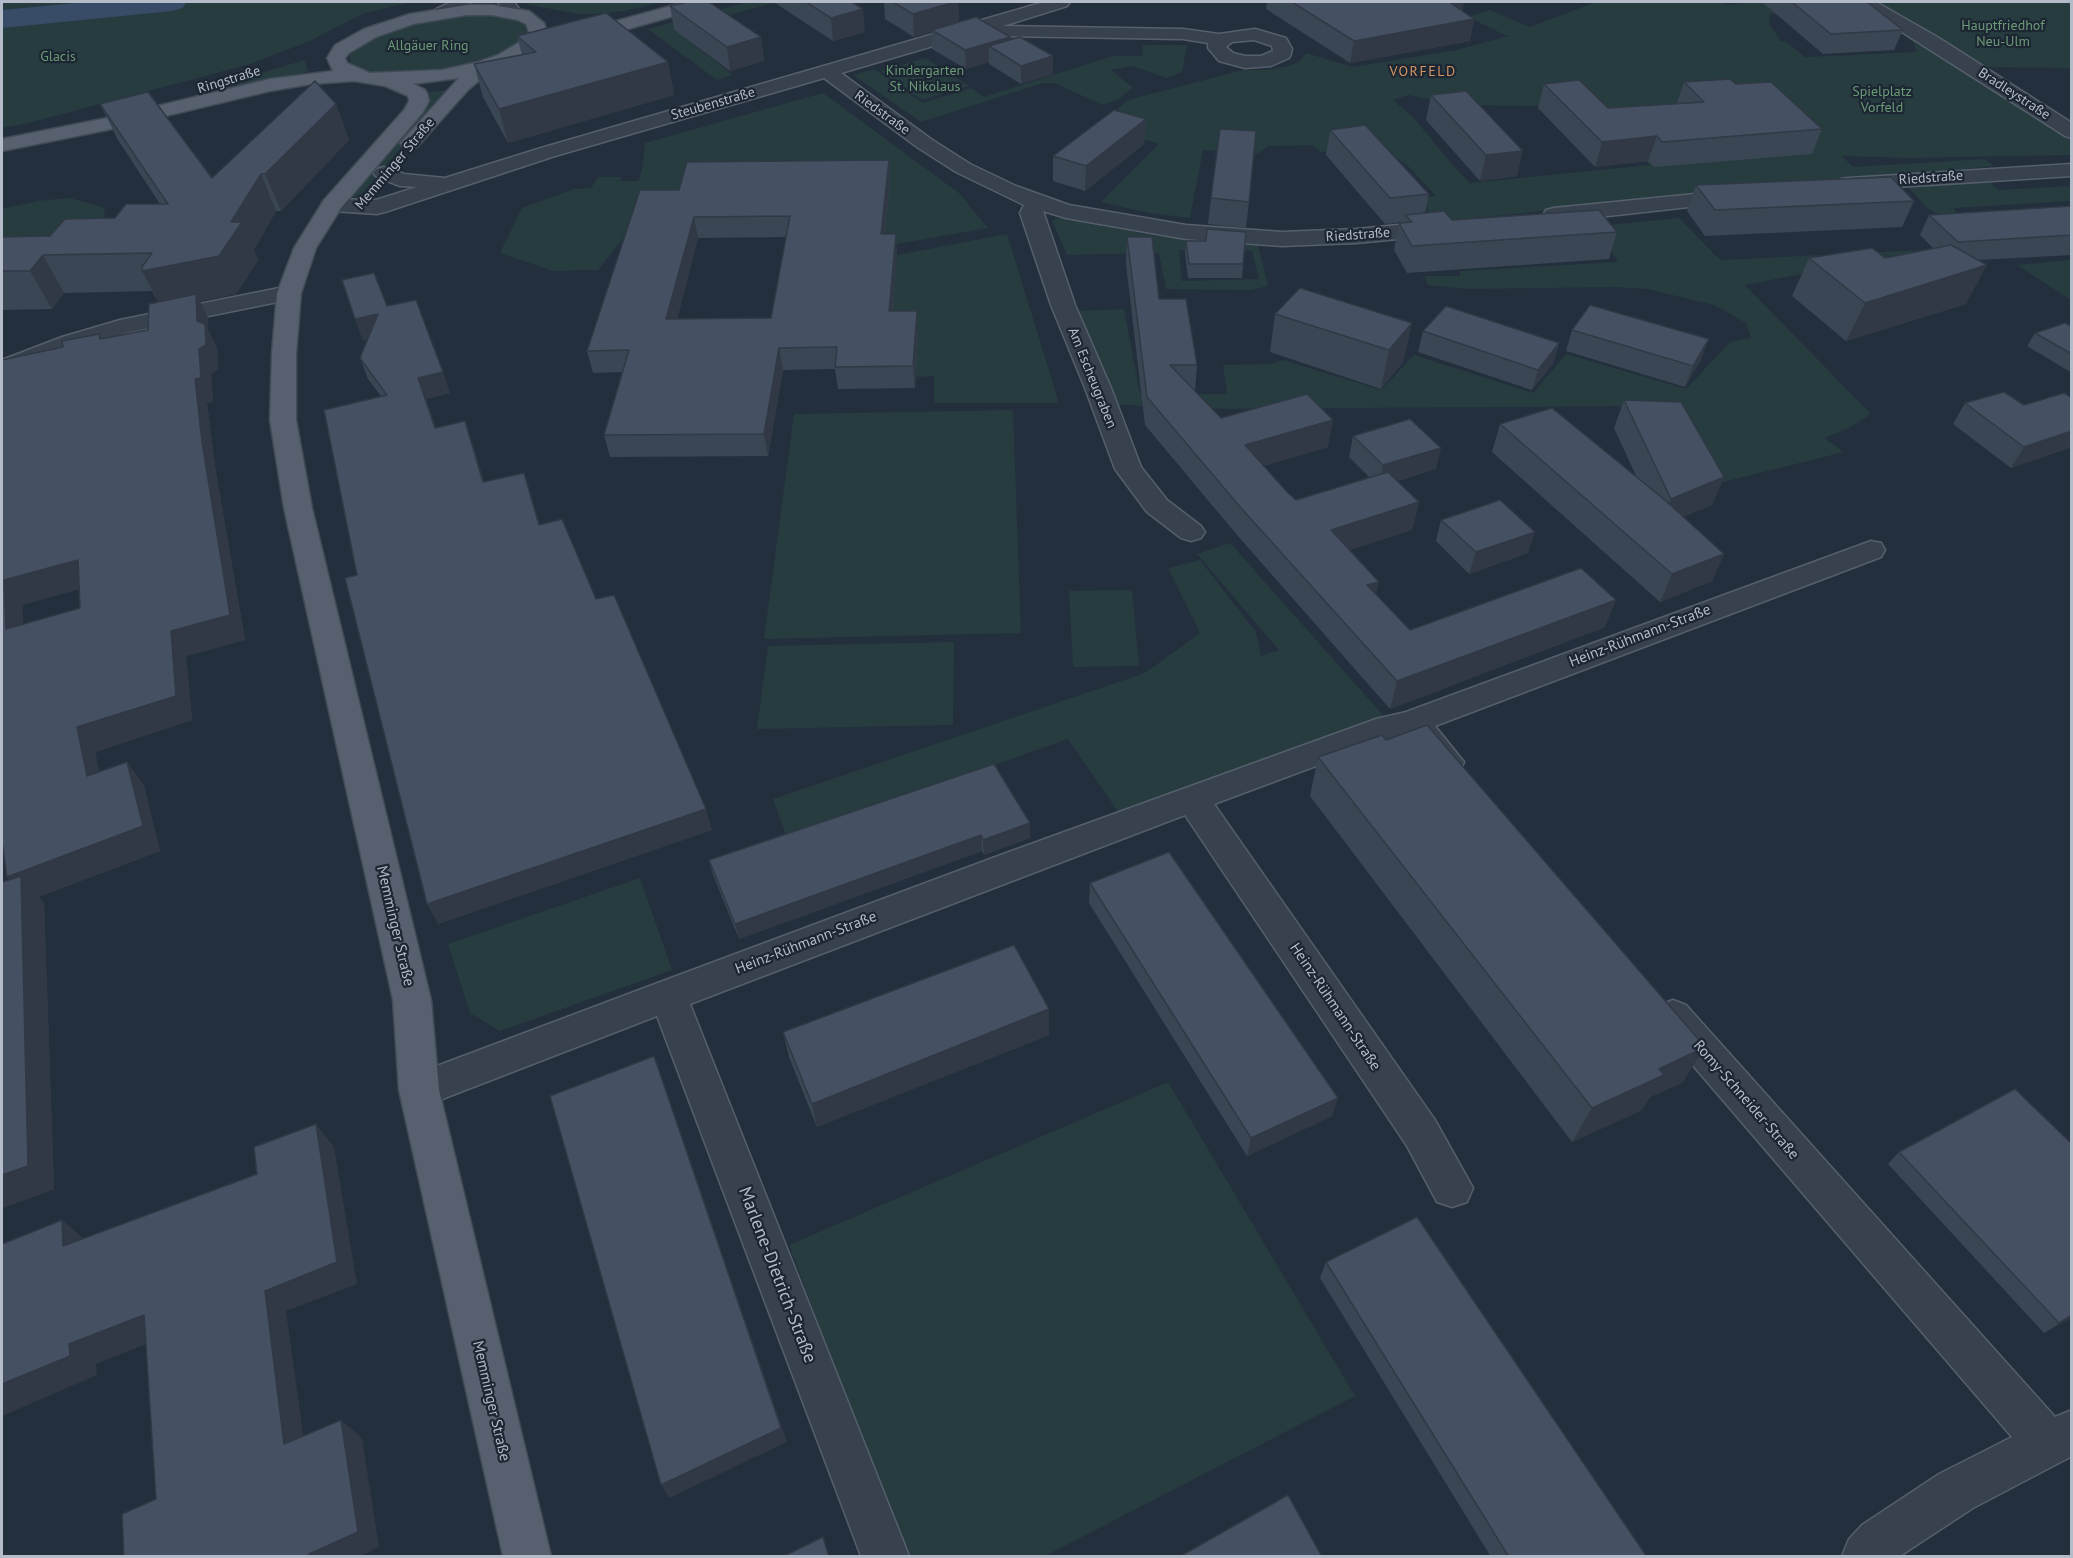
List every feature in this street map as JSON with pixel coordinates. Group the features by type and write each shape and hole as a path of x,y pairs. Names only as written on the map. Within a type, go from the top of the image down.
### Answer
{"main road":[{"path":"353,41 336,58 338,66 355,75 389,80 433,77 483,67 559,32 647,17 703,2"},
{"path":"319,52 353,41 387,26 442,13 510,7 559,32"},
{"path":"522,50 530,44 538,32 538,27 532,20"},
{"name":"Ringstraße","path":"107,124 175,97 275,66"},
{"name":"Memminger Straße","path":"353,215 384,173 461,86 483,67"},
{"name":"Ringstraße","path":"2,145 107,124 270,84 355,75"},
{"name":"Memminger Straße","path":"389,80 417,93 419,101 413,112 332,205 305,248 289,293 284,354 283,420 298,508 412,1000 419,1090 526,1557"},
{"path":"289,293 324,256"}],"street":[{"path":"442,13 463,2"},
{"name":"Steubenstraße","path":"332,205 353,215 460,179 1061,2"},
{"name":"Bradleystraße","path":"1863,2 1942,48 2072,132"},
{"name":"Steubenstraße","path":"967,31 1183,33 1221,40"},
{"name":"Riedstraße","path":"827,72 953,162 1008,191 1036,202 1132,224 1186,232 1250,237 1356,236 1464,225"},
{"name":"Riedstraße","path":"1830,186 2072,170"},
{"name":"Steubenstraße","path":"384,173 411,182 460,179"},
{"path":"1534,217 1761,193"},
{"name":"Am Escheugraben","path":"1036,202 1031,213 1063,305 1098,388 1128,469 1157,506 1191,532"},
{"path":"2,369 120,327 289,293"},
{"name":"Heinz-Rühmann-Straße","path":"419,1090 668,995 1871,549"},
{"path":"1399,725 1419,729 1467,783"},
{"name":"Heinz-Rühmann-Straße","path":"1194,800 1421,1133 1452,1188"},
{"name":"Romy-Schneider-Straße","path":"1649,990 2060,1438"},
{"name":"Marlene-Dietrich-Straße","path":"668,995 885,1557"},
{"path":"1866,1557 1879,1542 1956,1491 2060,1438"}],"green space":[{"name":"Glacis","path":"2,2 410,2 362,14 310,41 250,64 25,124 2,128"},
{"path":"523,2 661,2 624,11 578,14"},
{"path":"748,2 777,2 674,30 733,75 717,80 648,29"},
{"name":"Spielplatz Vorfeld","path":"1596,2 1718,2 1731,5 1746,2 1851,2 1986,82 2071,139 2071,155 1909,158 1842,156 1853,167 1985,159 1994,166 1435,222 1420,198 1436,196 1407,165 1379,147 1321,152 1311,145 1268,146 1258,154 1203,150 1190,218 1150,213 1101,202 1159,144 1112,129 1109,116 1128,100 1243,70 1267,70 1289,66 1300,61 1306,53 1353,67 1457,50 1511,35 1505,35 1468,17 1490,10 1530,27","holes":["1843,6 1898,31 1914,43 1916,52 1805,57 1785,41 1781,41 1769,24 1770,14","1408,95 1476,105 1533,106 1585,102 1650,165 1470,183 1414,118 1393,100"]},
{"name":"Hauptfriedhof Neu-Ulm","path":"1869,2 2071,2 2071,68 1977,67 1940,40"},
{"name":"Allgäuer Ring","path":"481,11 520,17 532,32 511,52 449,71 372,76 352,67 349,55 358,43 397,24"},
{"path":"1142,45 1187,45 1182,72 1167,78 1132,66 1111,70 1133,88 1117,100 1102,105 1055,83 1043,83 921,122 853,75 874,69 923,103 971,88 984,97 1113,56 1143,56"},
{"name":"Kindergarten St. Nikolaus","path":"926,58 969,86 922,100 880,71"},
{"path":"305,60 308,72 281,77 135,116 237,80"},
{"path":"450,90 359,197 345,197 422,93"},
{"path":"823,93 959,193 988,228 874,248 822,237 644,211 598,270 553,271 500,253 522,208 574,189 591,188 598,177 622,177 620,181 638,181 642,170 645,143"},
{"path":"1990,182 1998,190 2071,186 2071,201 1953,208 1962,218 1939,215 1926,207 1907,186"},
{"path":"70,198 105,208 103,224 2,261 2,209 37,201"},
{"path":"1060,217 1146,234 1258,245 1268,286 1251,290 1166,289 1159,253 1067,255 1052,221","holes":["1179,250 1252,251 1259,279 1182,281"]},
{"path":"1679,218 1720,260 1924,250 1745,285 1871,414 1847,429 1824,438 1844,452 1711,485 1662,406 1180,409 1114,404 1076,311 1124,309 1140,394 1227,394 1223,365 1270,364 1283,360 1381,390 1414,355 1533,393 1566,354 1686,389 1730,342 1751,338 1746,323 1714,305 1647,289 1615,287 1466,289 1428,285 1424,276 1460,276 1460,271 1618,262 1597,226"},
{"path":"1007,234 1059,403 934,403 934,376 915,377 891,333 897,255"},
{"path":"2071,260 2071,300 2017,265"},
{"path":"1013,410 1021,633 764,639 794,414"},
{"path":"1230,543 1389,722 1126,823 1068,739 787,838 773,799 1145,673 1200,633 1168,568 1200,560 1256,632 1261,656 1279,650 1197,554"},
{"path":"1132,590 1139,666 1073,667 1069,591"},
{"path":"954,642 953,725 757,729 768,646"},
{"path":"640,878 672,970 500,1031 470,1013 448,944"},
{"path":"1168,1082 1355,1396 1045,1556 905,1556 789,1245"}],"building":[{"path":"688,2 709,2 761,37 727,47 670,6"},
{"path":"806,2 852,2 863,9 831,18"},
{"path":"893,2 955,2 913,14"},
{"path":"1292,2 1449,2 1474,19 1354,41"},
{"path":"1792,2 1867,2 1903,30 1831,34"},
{"path":"606,13 668,62 499,109 474,64 536,52 517,36"},
{"path":"976,17 1010,37 965,50 932,30"},
{"path":"1020,37 1053,56 1021,66 989,46"},
{"path":"1730,79 1736,84 1771,82 1822,129 1662,142 1657,136 1602,142 1544,84 1579,80 1608,108 1704,102 1684,82"},
{"path":"315,81 336,104 265,174 261,174 231,222 242,222 219,256 142,271 142,267 152,253 43,255 30,271 2,271 2,237 50,236 65,219 115,218 126,204 168,204 100,104 148,92 212,178"},
{"path":"1466,91 1523,151 1486,155 1431,95"},
{"path":"1114,110 1146,119 1086,166 1053,156"},
{"path":"1365,125 1429,194 1390,198 1330,130"},
{"path":"1220,129 1256,131 1249,202 1211,198"},
{"path":"889,160 881,234 896,234 889,311 917,311 913,366 835,367 837,347 779,348 764,434 604,435 629,350 587,351 640,190 679,190 687,162","holes":["790,216 771,318 666,319 694,217"]},
{"path":"1891,177 1914,201 1715,210 1696,185"},
{"path":"2072,206 2072,235 1958,242 1929,215"},
{"path":"1599,210 1617,232 1412,246 1399,223 1412,222 1405,215 1444,211 1452,220"},
{"path":"1207,229 1246,232 1243,264 1189,264 1186,241 1206,241"},
{"path":"1127,237 1152,237 1159,299 1186,299 1197,365 1170,365 1221,418 1307,394 1333,420 1245,445 1288,493 1296,500 1388,472 1419,502 1331,530 1379,582 1367,585 1410,630 1581,568 1616,600 1397,681 1241,508 1147,397"},
{"path":"1951,245 1987,265 1865,303 1809,258 1872,248 1885,258"},
{"path":"374,273 387,306 416,300 443,372 418,378 435,428 465,421 483,482 524,473 539,525 562,519 596,599 614,595 706,809 427,904 345,578 357,575 324,410 387,395 360,358 378,314 355,319 342,280"},
{"path":"1300,288 1412,323 1389,350 1275,314"},
{"path":"196,294 197,321 205,324 206,345 199,349 201,378 195,379 202,442 230,615 171,631 176,696 77,727 87,776 127,762 143,826 7,877 2,842 2,360 63,347 62,341 99,334 100,339 148,330 149,304","holes":["78,560 80,608 6,629 4,580"]},
{"path":"1590,305 1709,339 1693,366 1572,330"},
{"path":"1446,306 1559,343 1538,370 1423,331"},
{"path":"2065,323 2072,327 2072,354 2035,333"},
{"path":"2004,392 2024,405 2064,393 2072,398 2072,431 2024,447 1965,403"},
{"path":"1624,400 1681,402 1724,477 1671,499"},
{"path":"1552,408 1666,501 1724,554 1672,574 1500,424"},
{"path":"1410,419 1441,448 1383,465 1353,436"},
{"path":"1500,500 1535,532 1476,552 1441,520"},
{"path":"1427,725 1705,1047 1659,1069 1664,1075 1592,1108 1318,757 1382,735 1386,740"},
{"path":"994,764 1030,823 983,840 981,835 735,924 709,860"},
{"path":"1169,852 1338,1098 1251,1138 1090,883"},
{"path":"21,876 28,1166 2,1175 2,882"},
{"path":"1014,945 1049,1009 812,1104 783,1032"},
{"path":"654,1056 781,1428 661,1485 550,1096"},
{"path":"2015,1089 2072,1144 2072,1315 2059,1323 1899,1152"},
{"path":"316,1124 337,1262 265,1291 284,1444 341,1420 358,1532 309,1554 309,1557 124,1557 122,1514 156,1499 144,1315 69,1344 70,1356 2,1384 2,1244 62,1220 63,1246 257,1174 254,1147"},
{"path":"1417,1217 1647,1557 1509,1557 1326,1262"},
{"path":"1288,1495 1322,1557 1179,1557"},
{"path":"823,1537 829,1557 782,1557"}],"waterway":[{"path":"2,19 172,2"}],"district":[{"name":"VORFELD","path":"1423,72"}]}
